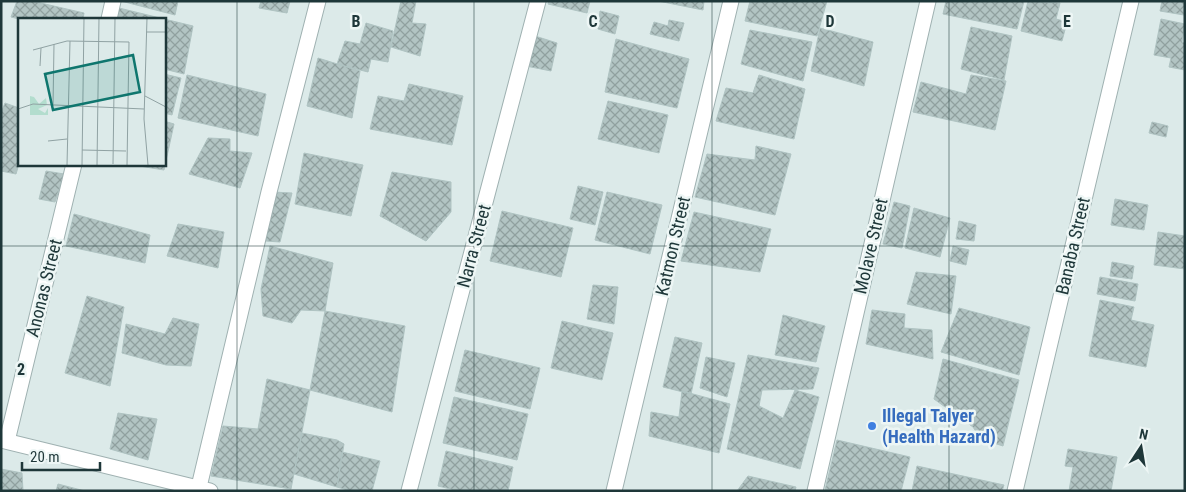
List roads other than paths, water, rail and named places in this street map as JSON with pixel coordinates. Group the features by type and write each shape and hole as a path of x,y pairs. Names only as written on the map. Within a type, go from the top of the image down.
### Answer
{"street":[{"path":"109,18 114,1"},
{"path":"4,441 203,490 269,192 318,1"},
{"name":"Narra Street","path":"409,491 538,1"},
{"name":"Katmon Street","path":"614,491 731,1"},
{"name":"Molave Street","path":"815,491 928,1"},
{"name":"Banaba Street","path":"1015,491 1131,1"},
{"name":"Anonas Street","path":"4,441 74,165"}],"place":[{"name":"Illegal Talyer (Health Hazard)","path":"872,426"}]}
